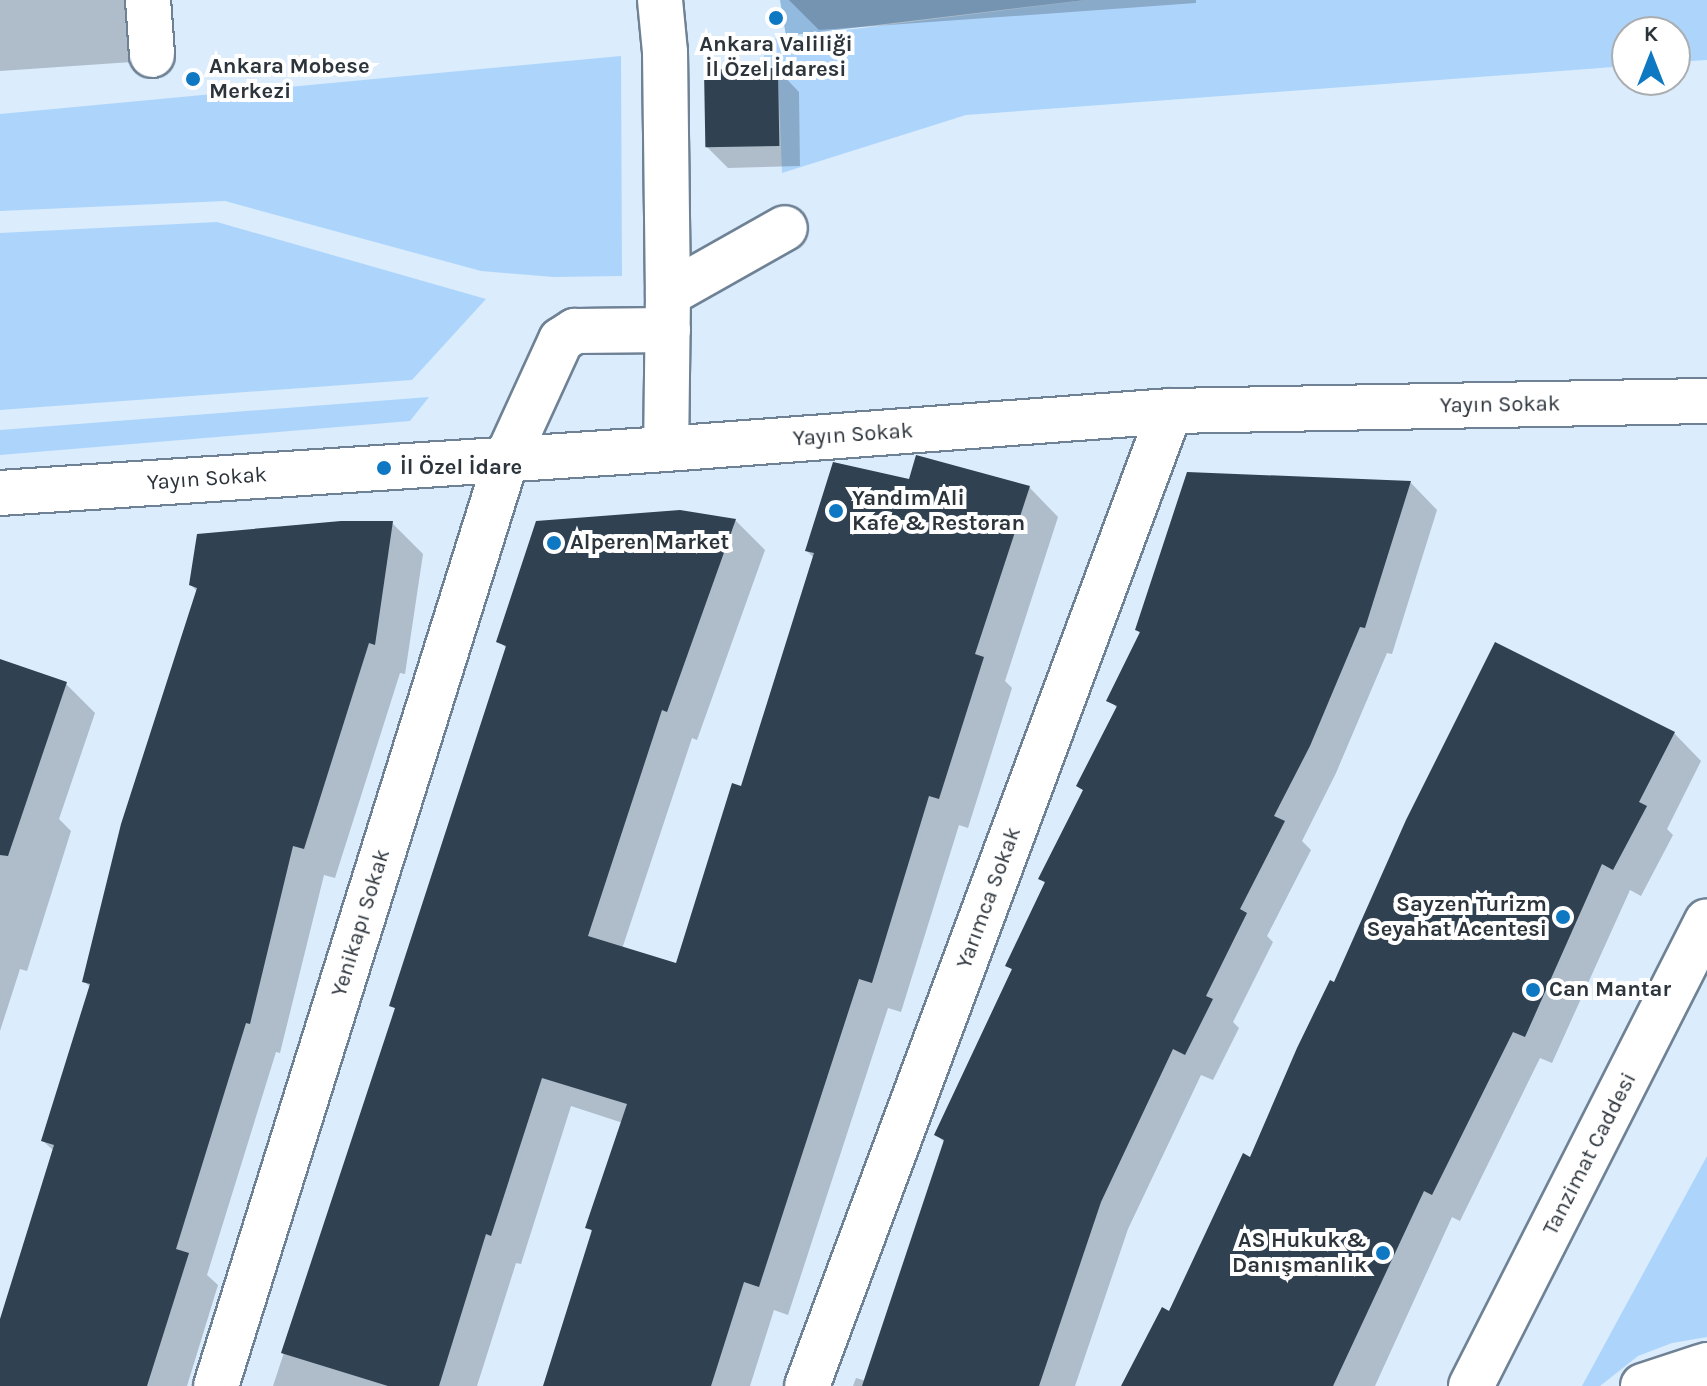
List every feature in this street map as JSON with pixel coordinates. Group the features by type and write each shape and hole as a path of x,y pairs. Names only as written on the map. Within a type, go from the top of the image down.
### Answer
{"street":[{"path":"148,0 152,55"},
{"path":"660,0 665,52 666,449"},
{"path":"668,312 785,228"},
{"name":"Yenikapı Sokak","path":"216,1386 506,460 561,340 575,331 668,312"},
{"name":"Yayın Sokak","path":"0,493 666,449 1170,411 1707,401"},
{"name":"Yarımca Sokak","path":"807,1386 1170,411"},
{"name":"Tanzimat Caddesi","path":"1471,1386 1707,921"},
{"path":"1643,1386 1707,1365"}],"shaded area":[{"path":"780,0 1085,0 786,36"},
{"path":"1085,0 1707,0 1707,60 1691,61 1691,16 1611,16 1611,67 966,115 782,173 778,68 763,69 765,40"},
{"path":"621,56 622,276 554,277 481,271 225,201 0,211 0,114"},
{"path":"217,222 486,299 412,380 0,410 0,233"},
{"path":"429,397 410,421 0,455 0,430"},
{"path":"1707,1156 1707,1337 1672,1343 1638,1356 1600,1386 1582,1386"}],"building":[{"path":"778,68 779,146 705,147 704,69"},
{"path":"916,455 1030,486 975,654 984,657 939,799 929,796 872,983 859,979 759,1287 744,1282 711,1386 543,1386 592,1230 585,1228 627,1104 542,1078 491,1236 486,1234 439,1386 388,1386 281,1353 395,1008 389,1006 506,646 496,642 536,521 680,510 736,519 667,712 662,710 588,936 676,963 732,783 741,786 814,553 805,551 833,462 909,479"},
{"path":"1187,472 1411,481 1365,628 1360,627 1310,746 1274,816 1285,821 1240,909 1247,913 1206,996 1213,999 1185,1055 1173,1049 1101,1202 1039,1386 862,1386 944,1140 934,1135 1012,969 1005,966 1045,882 1038,879 1083,790 1076,786 1117,706 1106,701 1140,632 1135,630"},
{"path":"341,521 393,521 375,645 369,643 304,849 293,846 250,1024 246,1023 176,1249 189,1253 147,1386 0,1386 0,1319 54,1145 41,1141 90,984 82,982 121,824 197,588 189,585 197,534"},
{"path":"1495,642 1675,732 1639,802 1647,806 1613,870 1602,864 1525,1037 1513,1032 1432,1195 1424,1191 1333,1386 1121,1386 1162,1307 1169,1311 1243,1153 1250,1157 1297,1048 1330,980 1334,982 1406,820"},
{"path":"0,659 67,682 8,856 0,855"}],"place":[{"name":"Ankara Valiliği İl Özel İdaresi","path":"776,18"},
{"name":"Ankara Mobese Merkezi","path":"193,79"},
{"name":"İl Özel İdare","path":"384,468"},
{"name":"Yandım Ali Kafe & Restoran","path":"836,511"},
{"name":"Alperen Market","path":"554,543"},
{"name":"Sayzen Turizm Seyahat Acentesi","path":"1563,917"},
{"name":"Can Mantar","path":"1533,990"},
{"name":"AS Hukuk & Danışmanlık","path":"1383,1253"}]}
